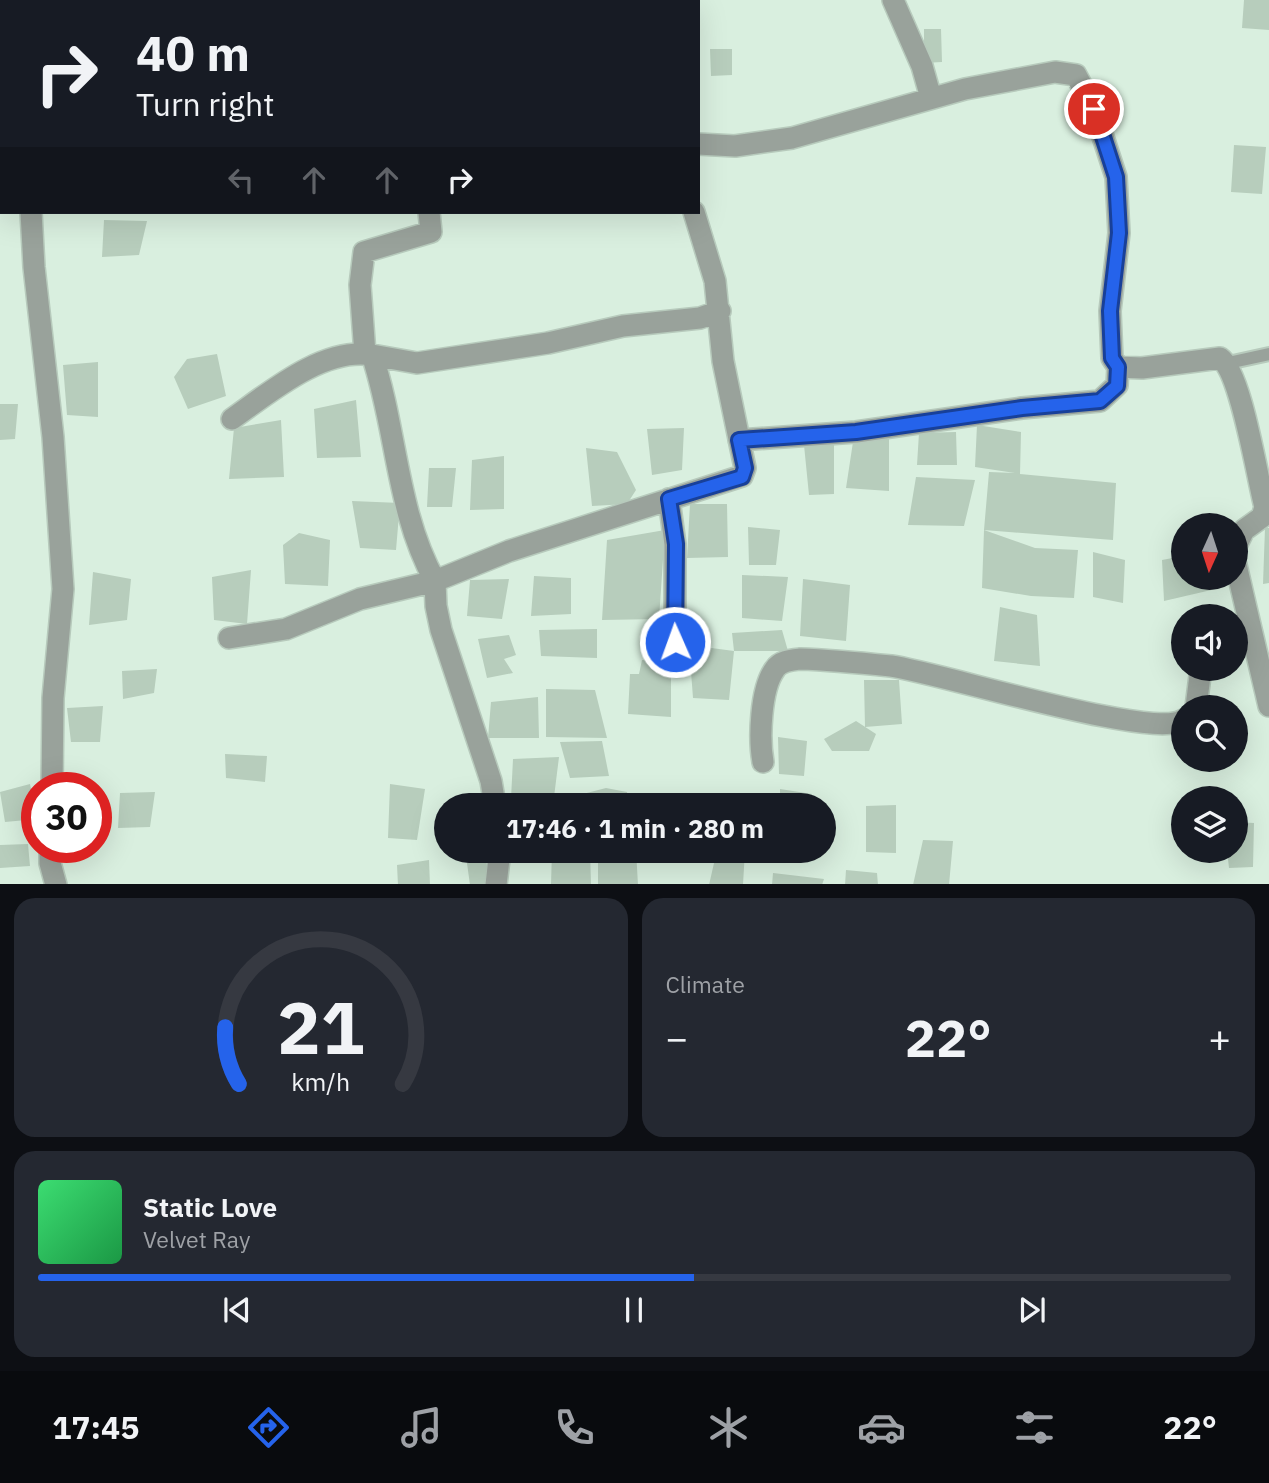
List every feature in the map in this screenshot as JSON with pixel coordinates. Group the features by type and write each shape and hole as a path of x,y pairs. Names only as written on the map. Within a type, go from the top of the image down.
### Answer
{"street":[{"path":"892,0 922,66 931,98"},
{"path":"700,144 735,146 792,138 931,98 1055,72 1076,75 1094,109 1116,177 1119,233 1110,311 1112,358 1118,367 1117,386 1100,401 1022,408 856,432 739,440"},
{"path":"31,214 34,267 53,437 63,589 53,698 52,772"},
{"path":"429,214 431,232 364,252 360,285 369,354 383,393 414,537 435,581 441,630 493,793"},
{"path":"229,638 286,629 360,598 435,581 509,551 742,477 745,468 723,361 715,281 695,214"},
{"path":"232,419 258,398 296,375 355,352 417,363 548,343 623,326 700,318 720,312"},
{"path":"1118,367 1142,368 1220,358 1228,363 1237,388 1265,507 1262,517 1248,527"},
{"path":"669,499 676,544 675,642"},
{"path":"1248,654 1269,706"},
{"path":"763,762 759,726 771,677 776,667 786,661 800,659 891,666 1000,690 1090,716 1163,724 1171,722"},
{"path":"53,863 56,884"},
{"path":"496,884 498,863"}],"lane":[{"path":"1228,363 1269,354"}],"building":[{"path":"1244,0 1269,0 1269,30 1242,28"},
{"path":"924,29 941,29 942,62 924,63"},
{"path":"710,49 732,49 732,75 711,76"},
{"path":"1234,145 1266,147 1262,194 1231,192"},
{"path":"104,220 147,221 139,255 102,257"},
{"path":"217,354 226,396 188,409 174,377 187,359"},
{"path":"98,362 98,417 67,415 63,365"},
{"path":"356,400 361,457 317,458 314,409"},
{"path":"0,404 18,404 15,439 0,440"},
{"path":"281,420 284,477 229,479 234,428"},
{"path":"977,425 1021,432 1020,474 1116,483 1113,540 984,530 989,472 1015,473 975,467"},
{"path":"684,428 682,470 652,475 647,429"},
{"path":"956,432 957,465 917,465 919,433"},
{"path":"889,436 889,491 846,488 853,442"},
{"path":"834,443 834,494 809,495 804,445"},
{"path":"586,448 617,452 636,490 627,504 592,506"},
{"path":"504,456 504,509 470,510 472,460"},
{"path":"429,468 456,468 452,507 427,507"},
{"path":"916,477 975,480 964,526 908,525"},
{"path":"352,501 400,503 396,550 360,548"},
{"path":"690,504 727,504 728,557 687,558"},
{"path":"748,527 780,530 776,565 749,565"},
{"path":"1265,528 1269,528 1269,583 1263,584"},
{"path":"665,530 659,619 602,620 607,540"},
{"path":"984,530 1035,548 1078,550 1074,598 1031,596 982,588"},
{"path":"299,533 330,540 328,586 285,584 283,545"},
{"path":"1093,552 1125,560 1123,603 1093,597"},
{"path":"1171,558 1171,590 1211,590 1164,601 1162,560"},
{"path":"251,570 247,624 214,620 212,577"},
{"path":"93,572 131,579 127,620 89,625"},
{"path":"742,575 788,577 782,621 742,618"},
{"path":"534,576 571,578 571,614 531,616"},
{"path":"509,579 502,619 467,616 470,580"},
{"path":"803,579 850,585 846,641 800,636"},
{"path":"1000,607 1037,615 1040,666 994,661"},
{"path":"597,629 597,658 541,656 539,630"},
{"path":"782,630 788,651 734,651 732,633"},
{"path":"509,635 516,655 504,659 513,673 487,678 478,639"},
{"path":"689,645 734,651 729,700 693,698"},
{"path":"642,660 671,662 671,717 628,714 630,674 639,674"},
{"path":"157,669 154,693 123,699 122,671"},
{"path":"864,680 899,680 902,724 865,727"},
{"path":"546,689 595,690 607,738 546,737"},
{"path":"538,697 539,738 488,738 491,702"},
{"path":"103,706 100,742 71,742 67,708"},
{"path":"856,721 876,734 869,751 832,751 824,739"},
{"path":"778,737 807,741 804,776 779,774"},
{"path":"602,741 609,776 570,778 560,742"},
{"path":"225,754 267,756 265,782 226,778"},
{"path":"559,757 554,793 511,793 513,759"},
{"path":"390,784 425,789 417,840 388,838"},
{"path":"21,786 21,820 5,822 0,792"},
{"path":"606,788 627,793 587,793"},
{"path":"780,789 806,793 780,793"},
{"path":"155,792 150,827 118,828 120,793"},
{"path":"896,805 896,853 866,852 866,806"},
{"path":"1248,823 1254,823 1253,867 1229,868 1228,863 1248,863"},
{"path":"923,840 953,841 949,884 913,884"},
{"path":"21,844 21,863 30,863 30,866 0,868 0,845"},
{"path":"429,860 430,884 398,884 397,865"},
{"path":"467,863 486,863 489,884 470,884"},
{"path":"552,863 590,863 591,884 551,884"},
{"path":"598,863 637,863 638,884 598,884"},
{"path":"714,863 744,863 743,884 709,884"},
{"path":"846,870 877,873 878,884 845,884"},
{"path":"773,873 824,879 822,884 772,884"}],"route":[{"path":"675,642 676,544 669,499 742,477 745,468 739,440 807,433 856,432 1022,408 1100,401 1117,386 1118,367 1112,358 1110,311 1119,233 1116,177 1111,152 1094,109"}]}
